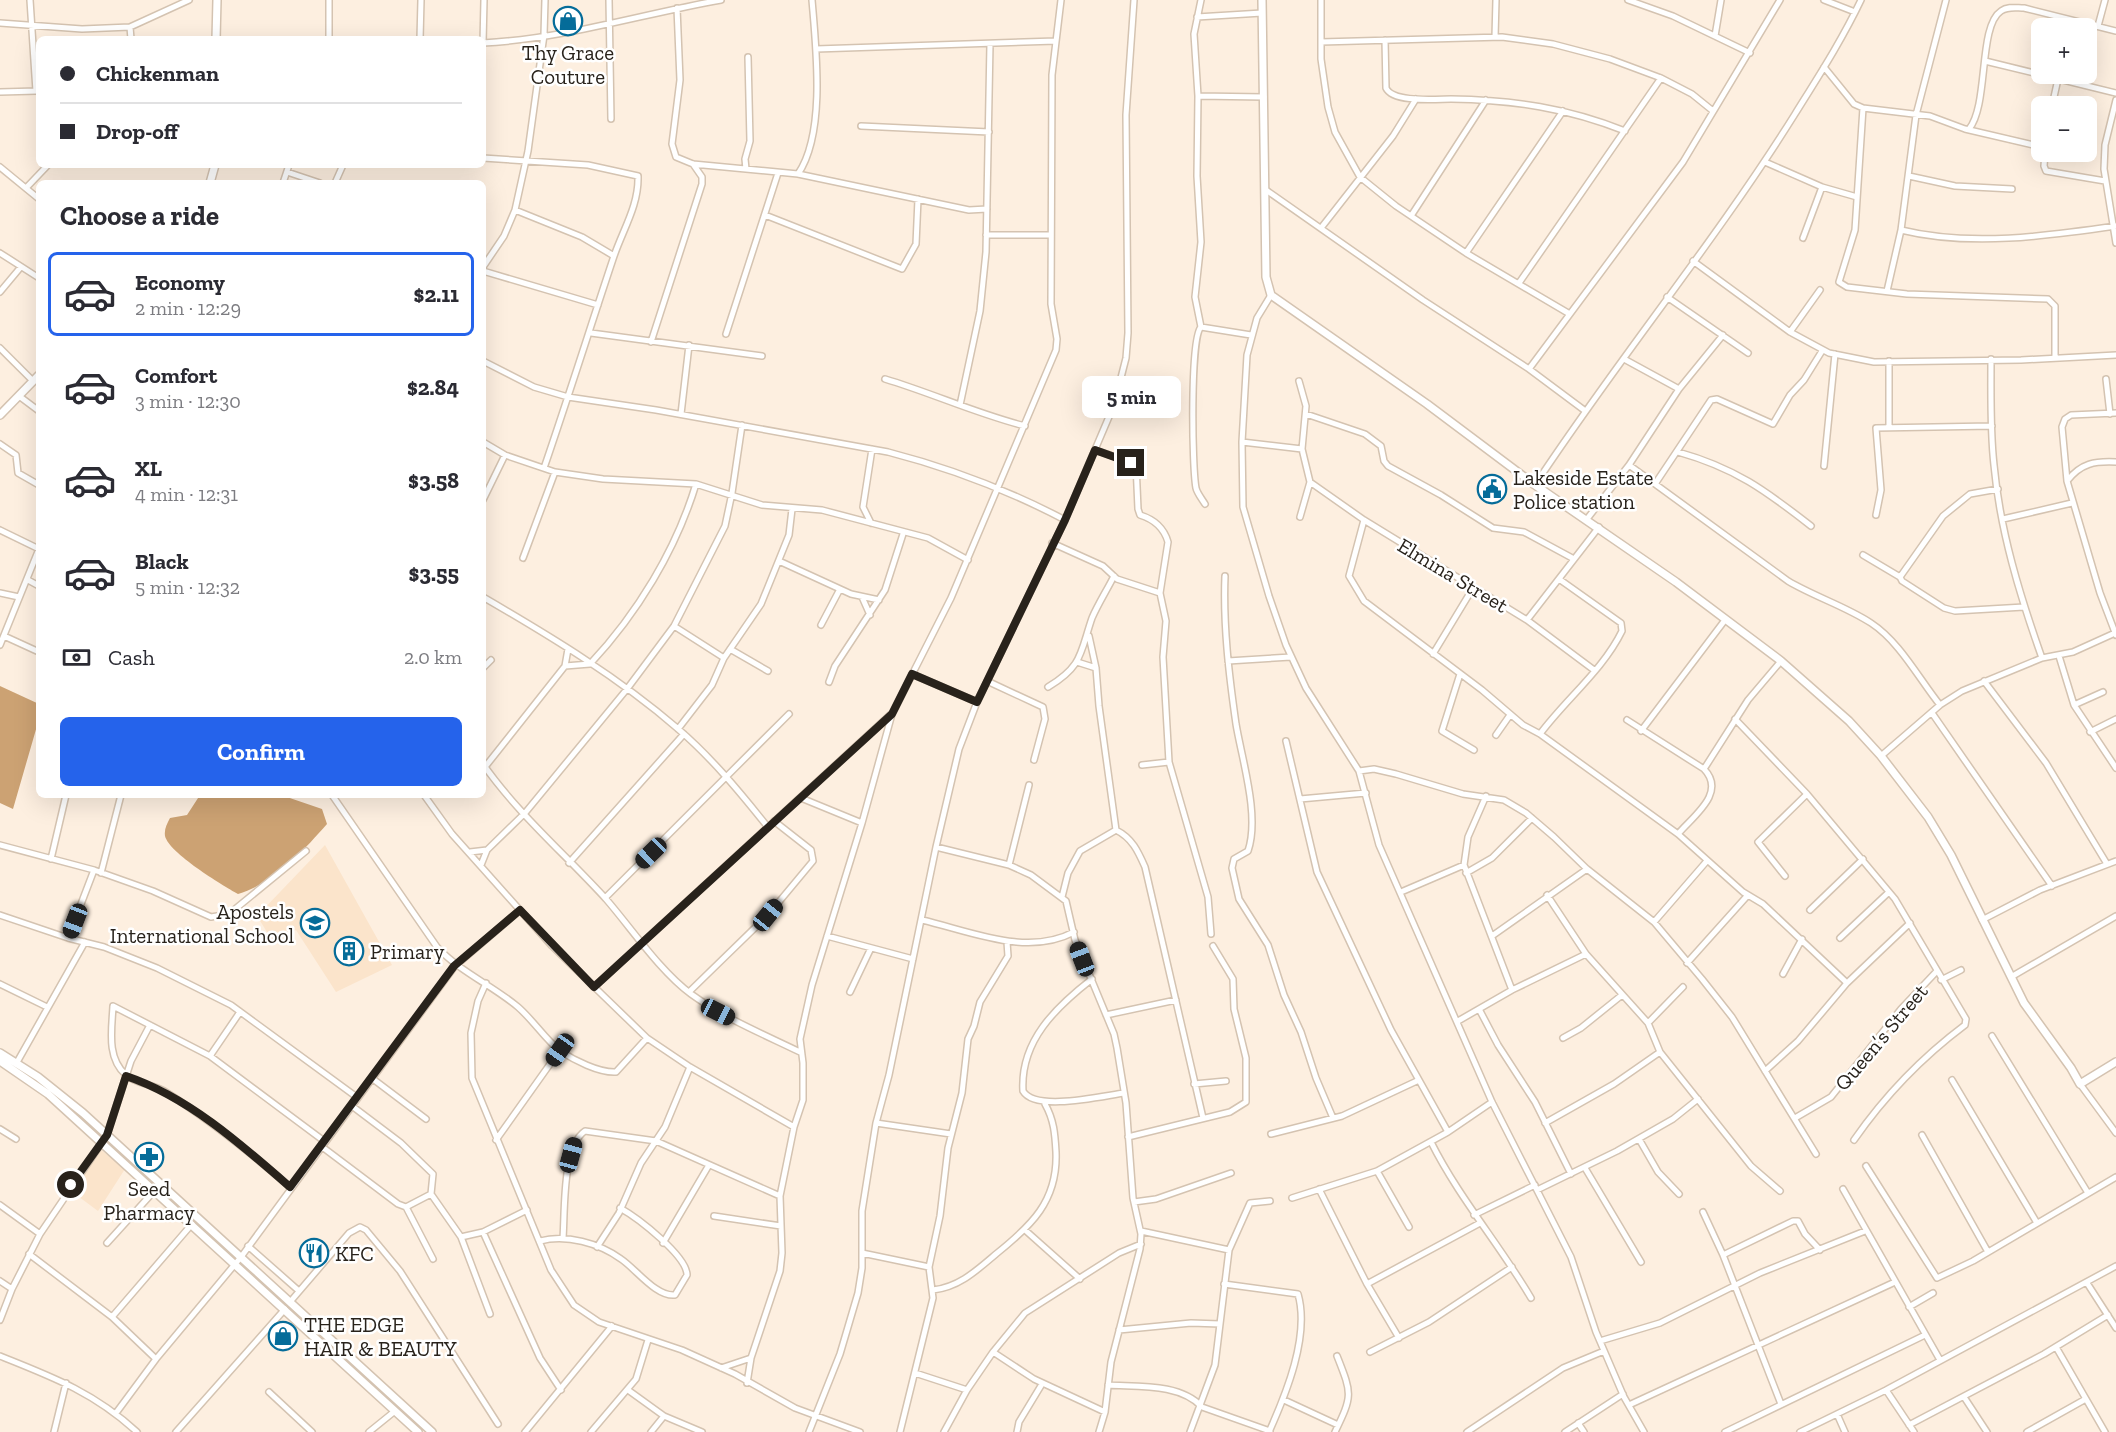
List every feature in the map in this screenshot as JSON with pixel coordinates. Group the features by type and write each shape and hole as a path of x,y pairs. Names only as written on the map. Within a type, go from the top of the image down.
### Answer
{"street":[{"path":"30,0 30,27 36,75"},
{"path":"0,23 30,27 82,29 130,27 189,0"},
{"path":"216,36 217,0"},
{"path":"329,0 330,36"},
{"path":"420,36 421,0"},
{"path":"483,36 484,0"},
{"path":"486,264 504,236 515,210 526,160 544,35 545,0"},
{"path":"609,0 607,24 611,118"},
{"path":"486,43 607,24 721,0"},
{"path":"798,174 806,163 817,101 813,0"},
{"path":"747,1383 751,1358 780,1271 780,1196 794,1127 803,1100 803,1063 800,1052 812,985 862,823 892,714 968,560 1056,350 1057,339 1051,304 1052,75 1061,0"},
{"path":"809,1432 840,1354 858,1293 862,1253 862,1211 876,1123 889,1075 936,847 959,749 977,702 1065,520 1095,450 1114,405 1126,358 1126,115 1134,0"},
{"path":"1201,0 1194,34 1198,96 1197,176 1201,242 1195,297 1201,327 1198,330 1195,355 1193,434 1196,490 1205,504"},
{"path":"1262,0 1266,277 1271,295 1427,404 1535,485 1599,527 1781,661 1849,721 1881,756 1928,817 1951,855 2011,977 2039,1027 2072,1068 2080,1084 2116,1133"},
{"path":"1321,0 1324,83 1333,124 1347,157 1360,177 1411,216 1466,253 1568,314"},
{"path":"1495,37 1496,0"},
{"path":"1628,0 1673,16 1750,53"},
{"path":"1715,36 1721,0"},
{"path":"1529,369 1683,162 1780,0"},
{"path":"1824,0 1855,12"},
{"path":"1535,485 1584,410 1624,359 1765,162 1824,67 1861,0"},
{"path":"1887,291 1901,230 1916,115 1946,0"},
{"path":"2098,26 2105,0"},
{"path":"677,8 680,80 672,151 676,157 693,164 798,174 969,210 987,209"},
{"path":"1969,129 1979,99 1995,18 2000,11 2009,8 2024,8 2116,31"},
{"path":"1197,17 1262,13"},
{"path":"130,27 131,36"},
{"path":"1321,42 1495,37 1553,44 1610,59 1661,78 1692,94 1713,111"},
{"path":"1385,40 1384,71 1388,92 1416,99 1486,100 1537,104 1625,131"},
{"path":"816,49 1056,41"},
{"path":"960,405 980,311 987,209 990,44"},
{"path":"746,169 745,159 750,141 748,57"},
{"path":"1985,61 2031,72"},
{"path":"1824,67 1854,104 1863,108 1930,116 2004,140 2031,145"},
{"path":"1519,283 1661,78"},
{"path":"2079,84 2116,93"},
{"path":"0,92 36,91"},
{"path":"1198,96 1264,97"},
{"path":"1321,228 1393,136 1416,99"},
{"path":"1411,216 1486,100"},
{"path":"2116,100 2105,144 2106,181 2116,243"},
{"path":"1863,108 1855,230 1839,282 1846,286 1887,291 1983,298 2048,299 2055,306 2055,358"},
{"path":"1466,253 1563,111"},
{"path":"861,126 989,132"},
{"path":"486,158 588,165 638,176 639,194 614,256 591,333 544,468"},
{"path":"1765,162 1822,187 1857,197"},
{"path":"2046,162 2046,171 2106,181"},
{"path":"651,342 702,184 702,177 693,164"},
{"path":"0,167 36,196"},
{"path":"26,188 45,168"},
{"path":"284,180 288,168"},
{"path":"287,172 311,180"},
{"path":"726,334 778,173"},
{"path":"1909,176 1955,186 2012,189"},
{"path":"1803,238 1822,187"},
{"path":"1266,190 1423,300 1529,369 1584,410"},
{"path":"765,215 902,269 916,244 918,199"},
{"path":"515,210 582,237 614,256"},
{"path":"1901,230 1927,236 2058,236 2115,226"},
{"path":"986,235 1051,235"},
{"path":"0,253 20,268 36,275"},
{"path":"1693,261 1790,332 1822,351 1835,354 1874,362 2116,355"},
{"path":"0,292 20,268"},
{"path":"486,270 598,305"},
{"path":"1790,332 1820,290"},
{"path":"1271,295 1251,335 1243,392 1242,442 1244,507 1269,596 1291,657 1306,688 1359,771 1373,829 1492,1102 1571,1257 1604,1351 1623,1394 1644,1432"},
{"path":"1667,297 1748,353"},
{"path":"1201,327 1251,335"},
{"path":"591,333 762,356"},
{"path":"1587,519 1629,465 1679,389 1723,335"},
{"path":"681,414 689,345"},
{"path":"0,348 36,378 0,415"},
{"path":"1655,484 1712,400 1716,399 1769,425 1775,423 1790,395 1804,380 1822,351"},
{"path":"1824,466 1835,354"},
{"path":"1624,359 1679,389"},
{"path":"1991,359 1992,426 2003,519 2024,607 2042,658"},
{"path":"1889,361 1889,427"},
{"path":"486,363 534,387 568,397 681,414 872,449 948,468 998,488 1065,520"},
{"path":"885,379 1024,426"},
{"path":"1881,756 1940,705 1984,681 2042,658 2059,656 2116,634 2072,503 2067,481 2062,427 2065,419 2071,415 2113,413 2106,380"},
{"path":"1299,381 1306,414 1302,449 1310,482 1300,517"},
{"path":"19,396 36,409"},
{"path":"1306,414 1365,434 1381,446 1384,461 1389,466 1433,490 1493,528 1524,532 1574,560"},
{"path":"481,865 487,850 525,813 627,689 674,626 719,541 732,493 742,425"},
{"path":"1876,515 1881,490 1875,430 1879,427 1992,426"},
{"path":"1242,442 1302,449"},
{"path":"0,444 16,455 18,473 36,483"},
{"path":"486,444 505,455 555,472 603,479 696,484 732,493 762,505 822,510 903,534 928,538 968,560"},
{"path":"872,449 863,507 872,524"},
{"path":"1095,450 1136,464 1140,515 1151,518 1168,542 1160,593 1166,621 1163,657 1169,762 1208,897 1211,934"},
{"path":"1678,452 1733,470 1759,485 1811,526"},
{"path":"486,494 505,455"},
{"path":"2067,481 2080,467 2089,462 2116,462"},
{"path":"1629,465 1788,581 1809,594 1831,602 1871,623 1901,653 1940,705"},
{"path":"523,558 555,472"},
{"name":"Elmina Street","path":"1310,482 1364,520 1527,620 1594,670"},
{"path":"565,666 590,664 654,578 667,554 696,484"},
{"path":"1900,577 1943,516 1970,494 1998,489"},
{"path":"2003,519 2072,503"},
{"path":"678,729 712,685 724,658 755,614 789,535 792,508"},
{"path":"1364,520 1350,567 1352,584 1364,601 1510,715 1540,734 1678,834 1706,862 1763,904 1847,983"},
{"path":"1527,620 1599,527"},
{"path":"0,530 36,548"},
{"path":"829,682 836,666 870,615 890,578 903,534"},
{"path":"1052,543 1103,566 1114,576 1129,584 1160,593"},
{"path":"1863,555 1900,577 1902,581 1944,608 1969,611 2024,607"},
{"path":"0,645 36,557"},
{"path":"778,561 840,589 879,600"},
{"path":"1047,687 1077,662 1089,636 1092,619 1114,576"},
{"path":"1225,576 1228,662 1248,780 1251,840 1246,854 1234,859 1232,868 1234,880 1242,906 1268,945 1284,994 1302,1032 1316,1078 1334,1118"},
{"path":"1540,734 1555,714 1573,699 1620,634 1622,627 1610,614 1559,579"},
{"path":"28,580 36,584"},
{"path":"1433,654 1473,588"},
{"path":"821,625 840,589"},
{"path":"0,593 19,597"},
{"path":"862,597 870,615"},
{"path":"486,599 568,649 627,689 678,729 728,778 767,826"},
{"path":"1641,731 1725,620"},
{"path":"674,626 724,658"},
{"path":"4,636 36,651"},
{"path":"1089,636 1096,668 1116,830"},
{"path":"486,763 565,666 568,649"},
{"path":"730,649 768,671"},
{"path":"2059,656 2074,705 2116,768"},
{"path":"1228,662 1291,657"},
{"path":"486,665 491,660"},
{"path":"1704,769 1735,719 1760,684 1781,661"},
{"path":"1077,662 1096,668"},
{"path":"912,674 977,702"},
{"path":"1460,674 1442,731 1474,750"},
{"path":"987,681 1043,707 1045,719 1034,760"},
{"path":"1984,681 2046,763 2107,864"},
{"path":"2074,705 2103,692"},
{"path":"1932,713 2052,886"},
{"path":"605,898 728,778 789,714"},
{"path":"594,987 748,848 767,826 801,798 892,714"},
{"path":"1496,735 1510,715"},
{"path":"1735,719 1807,794 1889,892 1910,923 1936,972 1965,1017 1966,1023 1900,1080 1854,1140"},
{"path":"2090,732 2116,719"},
{"path":"1627,720 1704,769 1711,779 1711,795 1678,834"},
{"path":"569,862 684,734"},
{"path":"1286,741 1317,872 1391,1030 1448,1132"},
{"path":"1142,765 1169,762"},
{"path":"486,767 569,862 605,898 643,944 689,992 718,1012 800,1052"},
{"path":"1359,771 1374,769 1463,794 1504,800 1532,818 1587,869 1654,922 1732,1017 1816,1154"},
{"path":"1009,865 1029,785"},
{"path":"1300,799 1366,793"},
{"path":"1785,876 1758,842 1807,794"},
{"path":"1486,796 1468,837 1464,865 1512,990"},
{"path":"51,859 65,798"},
{"path":"101,873 121,798"},
{"path":"334,798 437,947 454,966 466,970 486,983 520,1009 560,1050 604,1071 616,1072 647,1038"},
{"path":"426,798 452,834 520,910 647,1038 690,1067 794,1127"},
{"path":"801,798 862,823"},
{"path":"1466,873 1492,858 1532,818"},
{"path":"689,992 768,915 813,861 811,850 774,820"},
{"path":"1062,897 1068,873 1080,851 1116,830"},
{"path":"1116,830 1125,834 1138,849 1145,867 1203,1118"},
{"path":"0,845 94,870 153,891 211,917 219,918 230,914 306,850"},
{"path":"936,847 1009,865 1031,875 1066,901 1074,932 1114,1034 1124,1093 1134,1202 1141,1231 1141,1244 1119,1330 1105,1412 1099,1432"},
{"path":"470,852 487,850"},
{"path":"1810,910 1863,859"},
{"path":"1982,920 2052,886 2116,861"},
{"path":"1654,922 1706,862"},
{"path":"1401,892 1464,865"},
{"path":"1492,936 1547,895 1587,869"},
{"path":"68,938 94,870"},
{"path":"1840,938 1889,892"},
{"path":"1547,895 1586,954 1648,1023 1660,1052 1751,1166 1780,1191"},
{"path":"1687,963 1748,895"},
{"path":"116,1413 156,1359 241,1257 290,1187 373,1079 454,966 520,910"},
{"path":"0,915 68,938 104,947 157,968 240,1012 358,1098"},
{"path":"2011,977 2116,916"},
{"path":"922,920 1007,942 1048,941 1060,939 1074,932"},
{"path":"1765,1071 1798,1041 1847,983 1910,923"},
{"path":"827,936 913,959"},
{"path":"1783,974 1802,939"},
{"path":"16,1064 86,942"},
{"path":"900,1432 933,1290 929,1267 940,1216 951,1134 962,1094 968,1040 980,1002 1008,956 1007,942"},
{"path":"1128,1137 1230,1112 1246,1102 1246,1058 1234,1009 1233,979 1213,945"},
{"path":"850,992 871,948"},
{"path":"1458,1021 1512,990 1586,954"},
{"path":"1941,980 1961,970"},
{"name":"Queen’s Street","path":"1795,1118 1831,1097 1901,1009 1936,972"},
{"path":"1092,979 1060,1006 1031,1045 1023,1091 1025,1095 1045,1104 1124,1093"},
{"path":"486,983 474,1017 470,1064 472,1078 551,1270 574,1305 599,1322 682,1350 815,1416 860,1432"},
{"path":"0,984 47,1007"},
{"path":"1648,1023 1683,987"},
{"path":"1563,1038 1581,1028 1622,994"},
{"path":"1106,1015 1176,1000"},
{"path":"290,1187 251,1152 162,1090 126,1076 116,1060 110,1037 114,1027 113,1006 210,1056 323,1144 378,1191 406,1207 434,1259"},
{"path":"1479,1009 1545,1123 1571,1174"},
{"path":"210,1056 240,1012"},
{"path":"0,1320 12,1289 40,1234 107,1135 126,1076 150,1025"},
{"path":"1992,1036 2088,1193"},
{"path":"496,1140 560,1050"},
{"path":"1545,1123 1614,1084 1660,1052"},
{"path":"0,1053 61,1094 432,1432"},
{"path":"0,1061 48,1094 156,1189 418,1432"},
{"path":"2080,1084 2116,1062"},
{"path":"597,1247 620,1208 641,1163 656,1141 690,1067"},
{"path":"373,1079 426,1119"},
{"path":"1271,1134 1334,1118 1419,1080"},
{"path":"1952,1080 2037,1223"},
{"path":"1194,1084 1226,1081"},
{"path":"1474,1215 1585,1168 1673,1119 1698,1099"},
{"path":"1292,1198 1377,1171 1448,1132 1492,1102"},
{"path":"933,1290 956,1285 1025,1230 1047,1204 1056,1176 1055,1132 1053,1120 1045,1104"},
{"path":"352,1106 408,1149 433,1174 431,1194 461,1237 490,1314"},
{"path":"876,1123 951,1134"},
{"path":"0,1129 16,1139"},
{"path":"563,1238 568,1168 574,1143 580,1134 594,1131 656,1141 780,1196"},
{"path":"1922,1135 1988,1252"},
{"path":"1639,1139 1658,1172 1679,1194"},
{"path":"1431,1142 1474,1215 1512,1267 1531,1298"},
{"path":"663,1243 709,1165"},
{"path":"1866,1166 1936,1278 1988,1252 2116,1177"},
{"path":"1585,1168 1641,1262"},
{"path":"1377,1171 1409,1227"},
{"path":"1134,1202 1156,1199 1231,1173"},
{"path":"107,1243 156,1189"},
{"path":"1319,1189 1367,1284 1399,1338"},
{"path":"1843,1189 1940,1360"},
{"path":"406,1207 431,1194"},
{"path":"1190,1432 1202,1407 1215,1365 1229,1250 1250,1203 1269,1201"},
{"path":"0,1205 40,1234"},
{"path":"540,1241 563,1238 597,1247 620,1258 664,1294 675,1295 687,1275 687,1267 640,1220 620,1208"},
{"path":"461,1237 483,1232 527,1210"},
{"path":"1703,1212 1723,1255 1781,1404"},
{"path":"714,1216 781,1226"},
{"path":"1723,1255 1793,1221 1798,1221 1805,1234 1820,1250"},
{"path":"1367,1284 1480,1223"},
{"path":"112,1317 192,1224"},
{"path":"291,1302 349,1233 360,1227 366,1230 400,1272 498,1425"},
{"path":"1025,1230 1080,1279"},
{"path":"1141,1231 1229,1250"},
{"path":"1600,1341 1660,1323 1734,1286 1865,1231"},
{"path":"483,1232 540,1358 561,1390"},
{"path":"944,1432 967,1390 1020,1316 1119,1253 1141,1244"},
{"path":"248,1246 299,1291"},
{"path":"862,1253 929,1267"},
{"path":"29,1254 112,1317 156,1359"},
{"path":"1800,1432 1886,1390 2116,1266"},
{"path":"1370,1352 1429,1322 1512,1267"},
{"path":"0,1281 12,1289"},
{"path":"1629,1405 1895,1282"},
{"path":"2087,1283 2112,1317 2116,1328"},
{"path":"1108,1385 1177,1391 1196,1400 1202,1407 1269,1431 1284,1400 1298,1347 1298,1294 1224,1284"},
{"path":"1909,1307 1933,1293"},
{"path":"176,1432 285,1310"},
{"path":"1909,1425 2112,1317"},
{"path":"1119,1330 1191,1323 1220,1324"},
{"path":"525,1432 612,1326"},
{"path":"1725,1432 1925,1335"},
{"path":"591,1432 628,1390 640,1369 648,1340"},
{"path":"2056,1347 2084,1400 2105,1432"},
{"path":"1467,1432 1496,1410 1563,1368 1604,1351"},
{"path":"993,1352 1004,1362 1042,1383 1105,1412"},
{"path":"0,1356 66,1383 116,1413 137,1432"},
{"path":"1335,1432 1347,1408 1350,1389 1338,1356"},
{"path":"720,1368 751,1358"},
{"path":"915,1373 967,1390"},
{"path":"54,1432 66,1383"},
{"path":"1017,1432 1019,1422 1042,1383"},
{"path":"628,1390 664,1416 702,1432"},
{"path":"1886,1390 1914,1432"},
{"path":"270,1392 312,1432"},
{"path":"1566,1432 1623,1394"},
{"path":"1964,1397 1987,1432"},
{"path":"1284,1400 1338,1425"},
{"path":"2027,1432 2084,1400"},
{"path":"369,1432 395,1411"},
{"path":"1837,1414 1845,1432"},
{"path":"651,1432 664,1416"},
{"path":"1578,1423 1584,1432"}],"shaded area":[{"path":"0,686 36,703 36,729 13,809 0,803"},
{"path":"198,798 290,798 322,809 327,824 297,856 276,874 252,889 238,894 186,859 169,843 165,836 165,829 170,818 187,815"},
{"name":"Apostels International School","path":"325,845 392,965 336,992 296,930 275,945 257,916"},
{"path":"101,1150 125,1169 98,1211 71,1191"}],"place":[{"name":"Thy Grace Couture","path":"568,21"},
{"name":"Lakeside Estate Police station","path":"1492,489"},
{"name":"Apostels International School","path":"315,923"},
{"name":"Primary","path":"349,951"},
{"name":"Seed Pharmacy","path":"149,1157"},
{"name":"KFC","path":"314,1253"},
{"name":"THE EDGE HAIR & BEAUTY","path":"283,1336"}],"route":[{"path":"71,1185 107,1135 126,1076 162,1090 251,1152 290,1187 373,1079 454,966 520,910 552,946 594,987 748,848 767,826 801,798 892,714 912,674 977,702 1065,520 1095,450 1131,463"}]}
